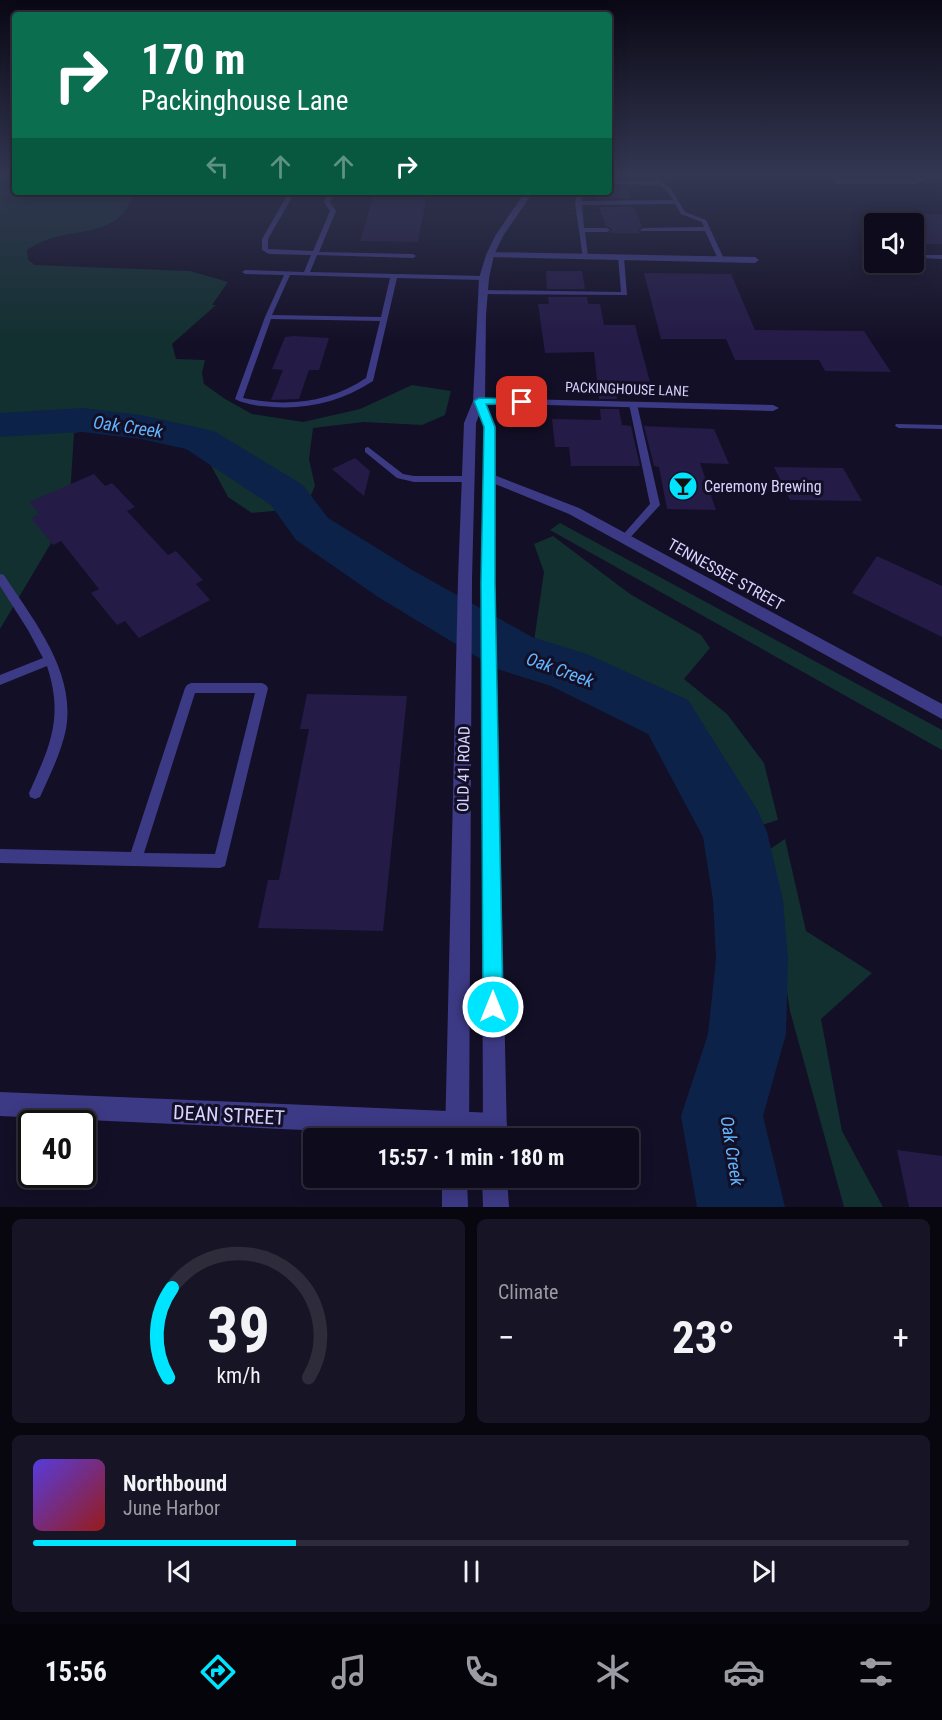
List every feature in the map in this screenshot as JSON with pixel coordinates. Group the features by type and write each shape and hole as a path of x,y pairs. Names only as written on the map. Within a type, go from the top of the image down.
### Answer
{"street":[{"name":"OLD 41 ROAD","path":"457,1128 465,579 470,423 479,401 484,278 490,255 503,230"},
{"path":"490,255 755,260"},
{"name":"OLD 41 ROAD","path":"479,401 490,427 488,583 495,1128"},
{"name":"PACKINGHOUSE LANE","path":"479,401 773,408"},
{"name":"TENNESSEE STREET","path":"489,477 574,511 942,712"},
{"name":"DEAN STREET","path":"0,1104 392,1128"},
{"path":"455,1207 456,1188"},
{"path":"495,1188 496,1207"}],"lane":[{"path":"270,230 265,239 265,250 278,254 413,256"},
{"path":"306,274 325,230"},
{"path":"584,230 585,257"},
{"path":"708,230 721,260"},
{"path":"925,257 942,257"},
{"path":"483,292 625,294 621,258"},
{"path":"245,272 484,278"},
{"path":"288,273 268,317 239,399 253,403 309,405 341,397 370,379 394,276"},
{"path":"268,317 383,319"},
{"path":"624,539 655,505 633,404"},
{"path":"899,426 942,427"},
{"path":"368,450 400,476 414,479 468,479"},
{"path":"0,578 50,660 62,700 62,718 52,755 35,794"},
{"path":"0,680 50,660"},
{"path":"0,856 135,860 220,861 262,688 192,688 135,860"}],"green space":[{"path":"0,230 87,230 58,237 27,250 28,260 35,265 190,271 228,282 212,305 216,305 172,344 176,359 205,360 202,373 204,384 252,414 303,422 360,409 412,385 451,391 445,415 422,425 364,422 313,428 309,459 315,486 305,508 252,513 228,497 200,445 171,431 115,425 74,433 69,513 0,629"},
{"path":"560,523 942,730 942,750 550,530"},
{"path":"553,536 630,594 701,635 710,648 684,679 727,714 764,763 778,820 759,826 739,815 692,739 656,700 533,648 544,572 534,544"},
{"path":"785,839 806,931 872,973 821,1019 842,1131 883,1207 844,1207 790,1011 780,950 757,858"}],"building":[{"path":"363,230 420,230 418,242 360,241"},
{"path":"611,230 638,230 640,233 609,233"},
{"path":"924,230 942,230 942,244 924,244"},
{"path":"546,271 582,271 585,289 547,289"},
{"path":"644,273 731,274 755,330 864,331 891,372 825,371 819,360 735,360 726,339 661,339"},
{"path":"548,297 587,297 588,304 600,304 604,325 635,325 650,382 614,381 617,399 599,399 594,352 545,353 538,304 549,304"},
{"path":"285,337 329,338 319,370 309,370 299,399 271,400 283,370 272,369"},
{"path":"600,409 619,409 622,425 631,426 640,466 571,466 569,447 555,447 552,419 601,420"},
{"path":"644,426 714,429 729,464 700,463 716,510 667,509 659,467 654,466"},
{"path":"355,458 370,471 364,496 332,469"},
{"path":"774,467 843,468 862,501 790,500"},
{"path":"94,474 105,486 112,483 135,507 127,511 168,555 176,551 203,580 196,584 210,600 139,638 125,621 117,625 91,593 99,589 61,541 53,545 31,518 39,514 29,502"},
{"path":"877,556 942,586 942,637 852,593"},
{"path":"307,694 407,696 383,931 258,928 268,880 279,880 309,729 300,729"},
{"path":"897,1150 942,1156 942,1207 909,1207"}],"waterway":[{"name":"Oak Creek","path":"0,425 82,420 141,427 200,440 287,495 312,529 396,584 516,654 568,669 668,717 735,832 748,900 752,959 747,1034 722,1116 741,1207"}],"place":[{"name":"Ceremony Brewing","path":"683,486"}],"route":[{"path":"493,1007 488,583 490,427 479,401 522,402"}]}
